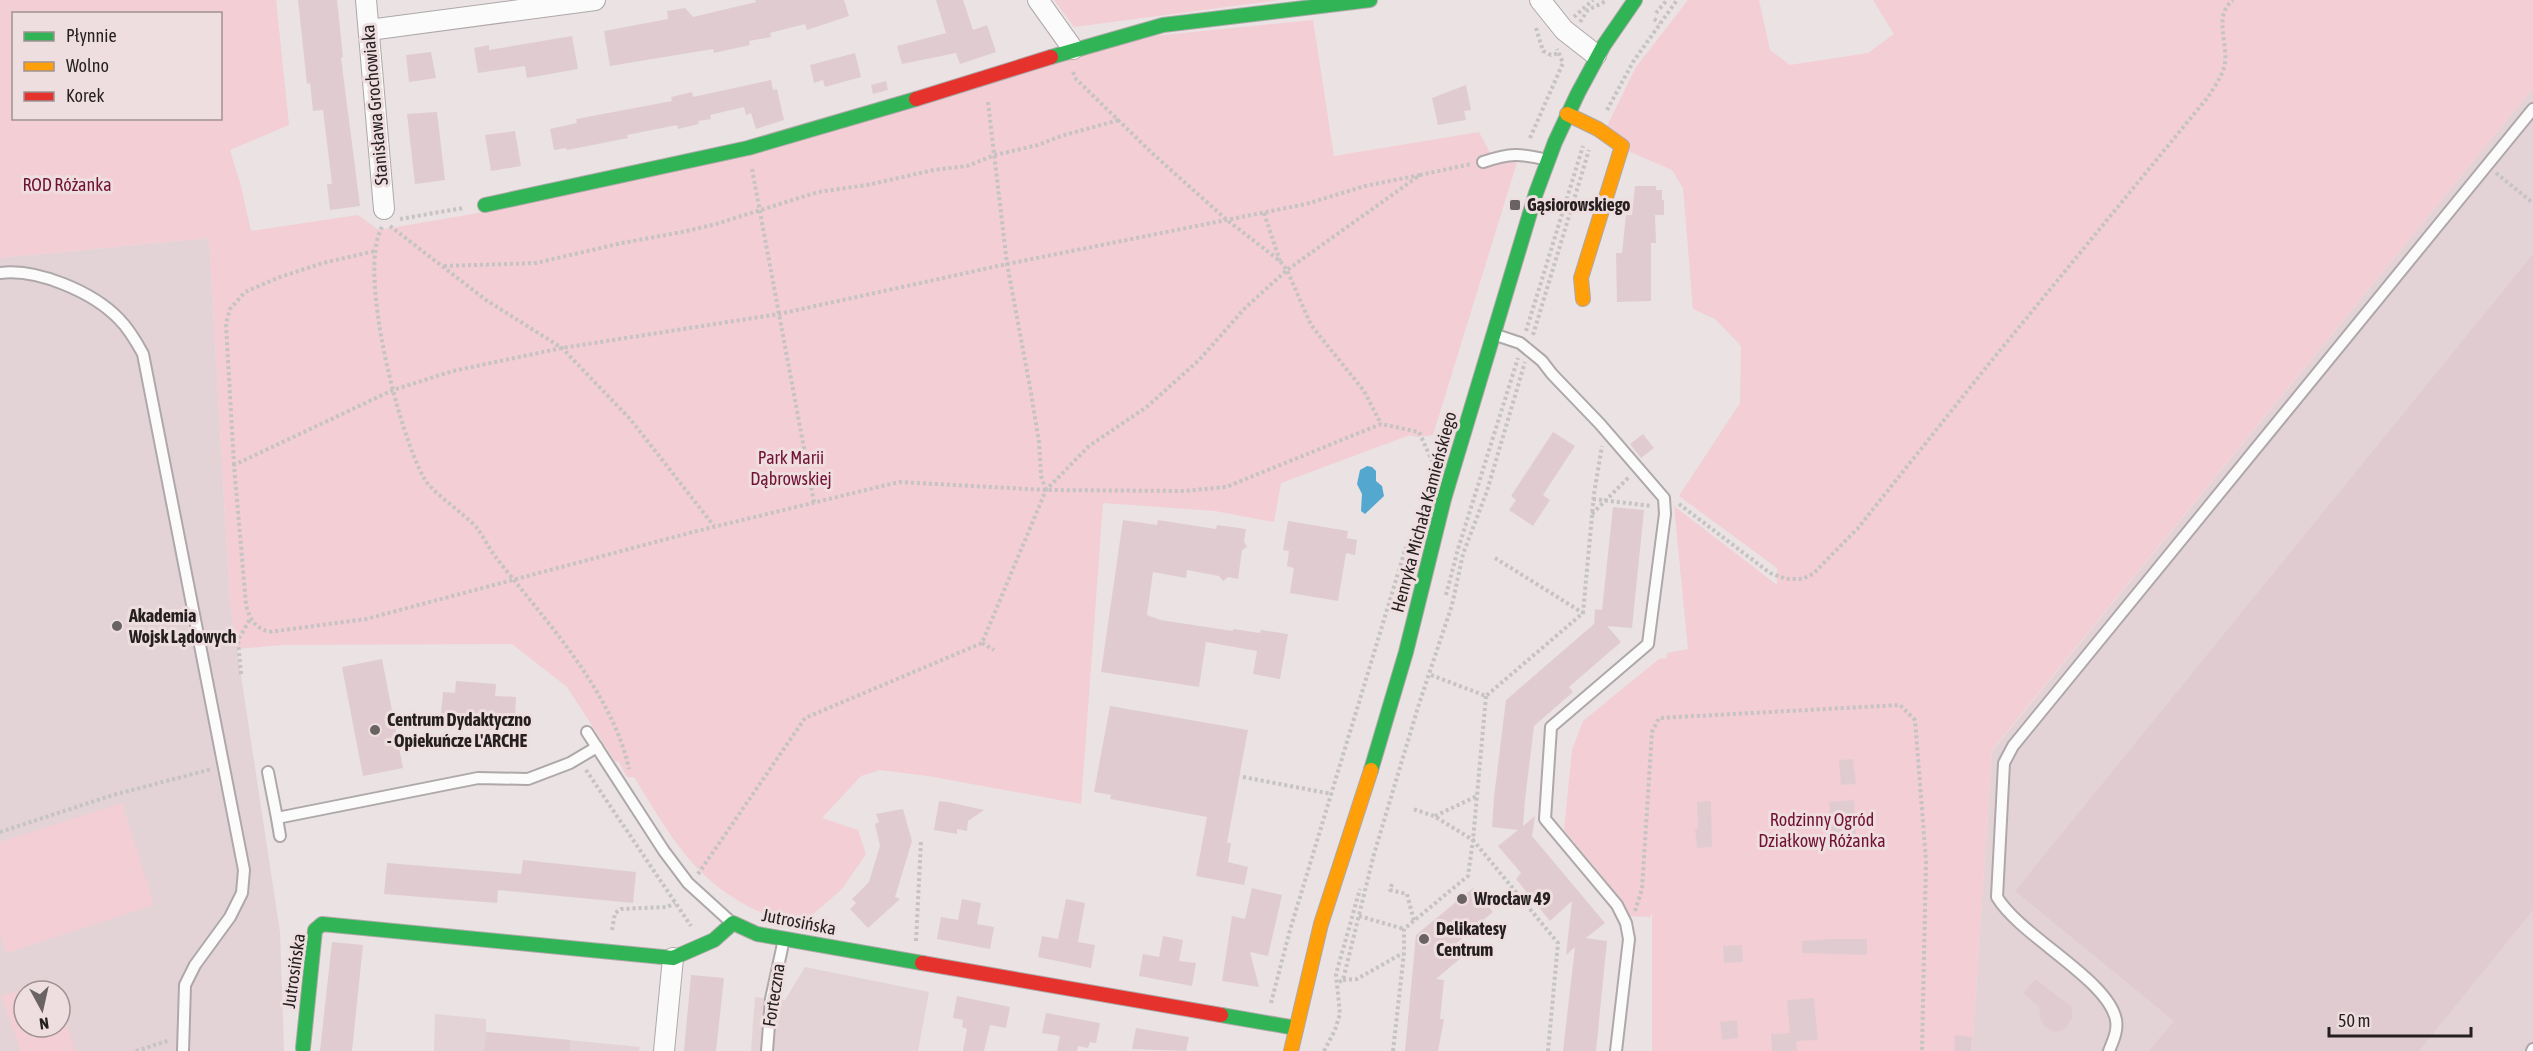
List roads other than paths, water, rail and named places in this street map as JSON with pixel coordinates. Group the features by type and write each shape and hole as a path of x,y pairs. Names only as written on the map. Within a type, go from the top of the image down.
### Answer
{"street":[{"name":"Stanisława Grochowiaka","path":"366,0 384,216"},
{"path":"369,30 595,0"},
{"path":"1038,0 1069,50"},
{"path":"485,205 748,148 985,79 1069,50 1163,24 1370,0"},
{"path":"1540,0 1564,30 1596,55"},
{"name":"Henryka Michała Kamieńskiego","path":"1291,1051 1321,924 1362,802 1406,652 1444,499 1547,160 1596,55 1635,0"},
{"path":"1567,114 1598,129 1622,146 1581,278 1582,299"},
{"name":"Jutrosińska","path":"303,1048 315,930 322,924 672,958 714,940 733,923 757,934 1296,1028"},
{"path":"664,1051 672,958"}],"lane":[{"path":"2109,1051 2116,1034 2116,1019 2107,997 2013,918 1996,897 2004,763 2028,728 2533,109"},
{"path":"1483,162 1509,154 1524,154 1547,160"},
{"path":"0,273 9,272 57,280 96,301 118,318 132,335 143,354 244,870 242,892 230,917 195,965 185,985 183,1051"},
{"path":"1493,334 1520,343 1542,361 1600,424 1660,502 1665,514 1648,644 1551,727 1545,819 1617,905 1625,921 1629,939 1616,1051"},
{"path":"587,732 664,851 688,883 733,923"},
{"path":"277,818 478,778 528,779 579,758 597,747"},
{"path":"268,772 280,836"},
{"name":"Forteczna","path":"767,1051 771,999 784,939"}],"water":[{"path":"1367,466 1376,471 1376,481 1382,486 1384,496 1365,514 1361,511 1362,494 1357,484 1360,470"}],"place":[{"name":"Gąsiorowskiego","path":"1515,205"},
{"name":"Akademia Wojsk Lądowych","path":"117,626"},
{"name":"Centrum Dydaktyczno - Opiekuńcze L'ARCHE","path":"375,730"},
{"name":"Wrocław 49","path":"1462,899"},
{"name":"Delikatesy Centrum","path":"1424,939"}],"park label":[{"name":"ROD Różanka","path":"67,185"},
{"name":"Park Marii Dąbrowskiej","path":"791,468"},
{"name":"Rodzinny Ogród Działkowy Różanka","path":"1822,830"}]}
